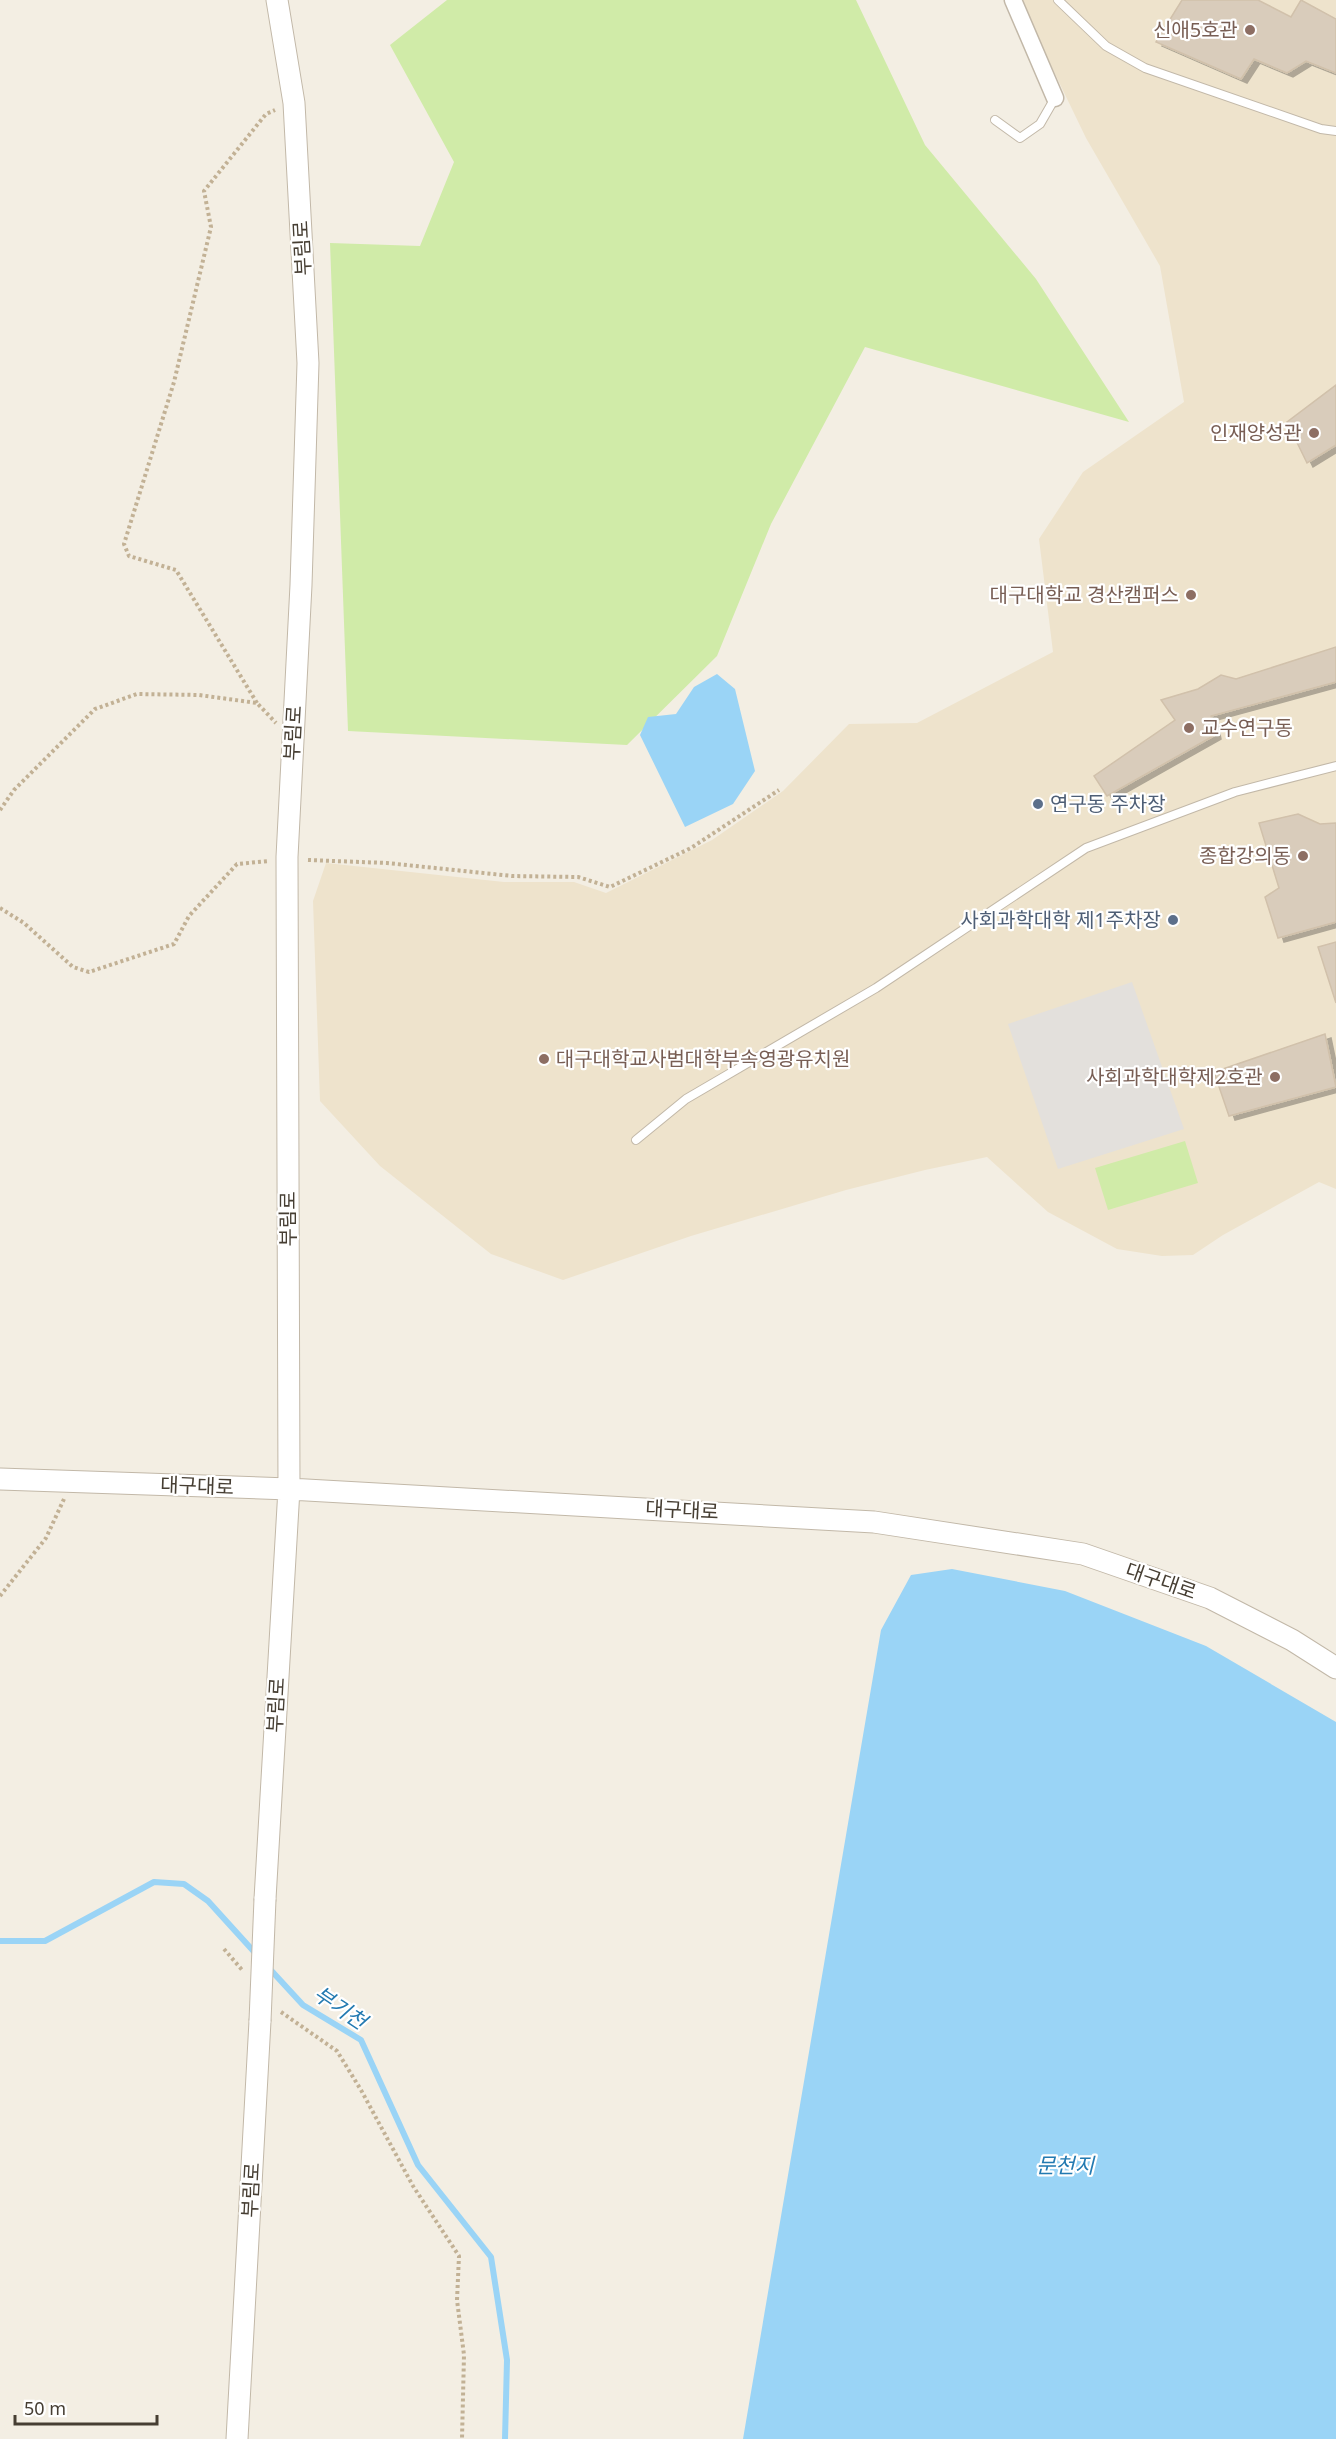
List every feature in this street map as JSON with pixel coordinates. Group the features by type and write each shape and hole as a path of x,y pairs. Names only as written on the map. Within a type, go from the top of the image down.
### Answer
{"street":[{"name":"부림로","path":"237,2439 268,2014 265,1899 289,1489 287,857 301,585 308,363 294,103 277,0"},
{"path":"1013,0 1055,98"},
{"name":"대구대로","path":"0,1479 289,1489 874,1522 1083,1554 1210,1598 1293,1640 1336,1668"}],"lane":[{"path":"1058,0 1106,46 1145,68 1322,129 1336,131"},
{"path":"995,120 1020,138 1040,124 1055,98"},
{"path":"636,1140 686,1099 876,988 1086,848 1235,792 1336,766"}],"path":[{"path":"293,741 257,704 176,570 129,556 124,544 174,382 211,227 204,191 266,114 294,103"},
{"path":"0,810 14,790 96,709 137,694 199,695 257,704"},
{"path":"308,860 387,863 512,876 578,877 610,888 691,848 779,790"},
{"path":"0,909 24,923 73,967 89,972 174,944 189,916 237,864 270,861"},
{"path":"0,1596 46,1538 72,1482"},
{"path":"224,1949 246,1974"},
{"path":"268,2014 284,2016 337,2051 413,2186 459,2256 457,2300 464,2355 462,2439"}],"shaded area":[{"name":"대구대학교 경산캠퍼스","path":"1023,0 1336,0 1336,1189 1319,1182 1223,1235 1193,1255 1162,1256 1117,1249 1048,1212 987,1157 846,1190 691,1236 563,1280 491,1254 380,1166 320,1101 313,901 326,863 504,882 574,882 606,893 712,840 783,791 849,724 917,723 1053,652 1039,539 1083,472 1184,402 1160,266 1086,138 1043,49"},
{"path":"1132,982 1184,1129 1058,1169 1008,1024"}],"green space":[{"path":"447,0 856,0 925,145 1036,279 1129,422 865,347 771,524 717,656 627,745 348,731 330,243 420,246 454,162 390,45"},
{"path":"1185,1141 1198,1183 1108,1210 1095,1168"}],"water":[{"path":"717,674 735,689 755,771 733,804 685,827 640,735 648,717 676,714 694,687"},
{"name":"문천지","path":"952,1569 1065,1591 1206,1646 1336,1722 1336,2439 743,2439 881,1630 911,1575"}],"building":[{"name":"신애5호관","path":"1182,0 1258,0 1291,17 1301,0 1336,19 1336,73 1306,61 1287,73 1254,59 1241,79 1156,42"},
{"name":"인재양성관","path":"1336,385 1336,445 1307,463 1287,422"},
{"name":"교수연구동","path":"1336,647 1336,682 1211,716 1215,735 1107,796 1094,776 1175,720 1161,700 1198,689 1221,675 1236,679"},
{"name":"종합강의동","path":"1298,814 1320,824 1336,823 1336,922 1278,938 1265,897 1279,888 1259,823"},
{"path":"1336,942 1336,1003 1318,947"},
{"name":"사회과학대학제2호관","path":"1325,1034 1336,1087 1229,1116 1214,1072"}],"waterway":[{"name":"부기천","path":"0,1941 45,1941 154,1882 184,1884 208,1901 257,1955"},
{"name":"부기천","path":"268,1967 303,2005 361,2040 418,2165 491,2257 507,2360 505,2439"}],"place":[{"name":"신애5호관","path":"1250,30"},
{"name":"인재양성관","path":"1314,433"},
{"name":"대구대학교 경산캠퍼스","path":"1191,595"},
{"name":"교수연구동","path":"1189,728"},
{"name":"연구동 주차장","path":"1038,804"},
{"name":"종합강의동","path":"1303,856"},
{"name":"사회과학대학 제1주차장","path":"1173,920"},
{"name":"대구대학교사범대학부속영광유치원","path":"544,1059"},
{"name":"사회과학대학제2호관","path":"1275,1077"}]}
